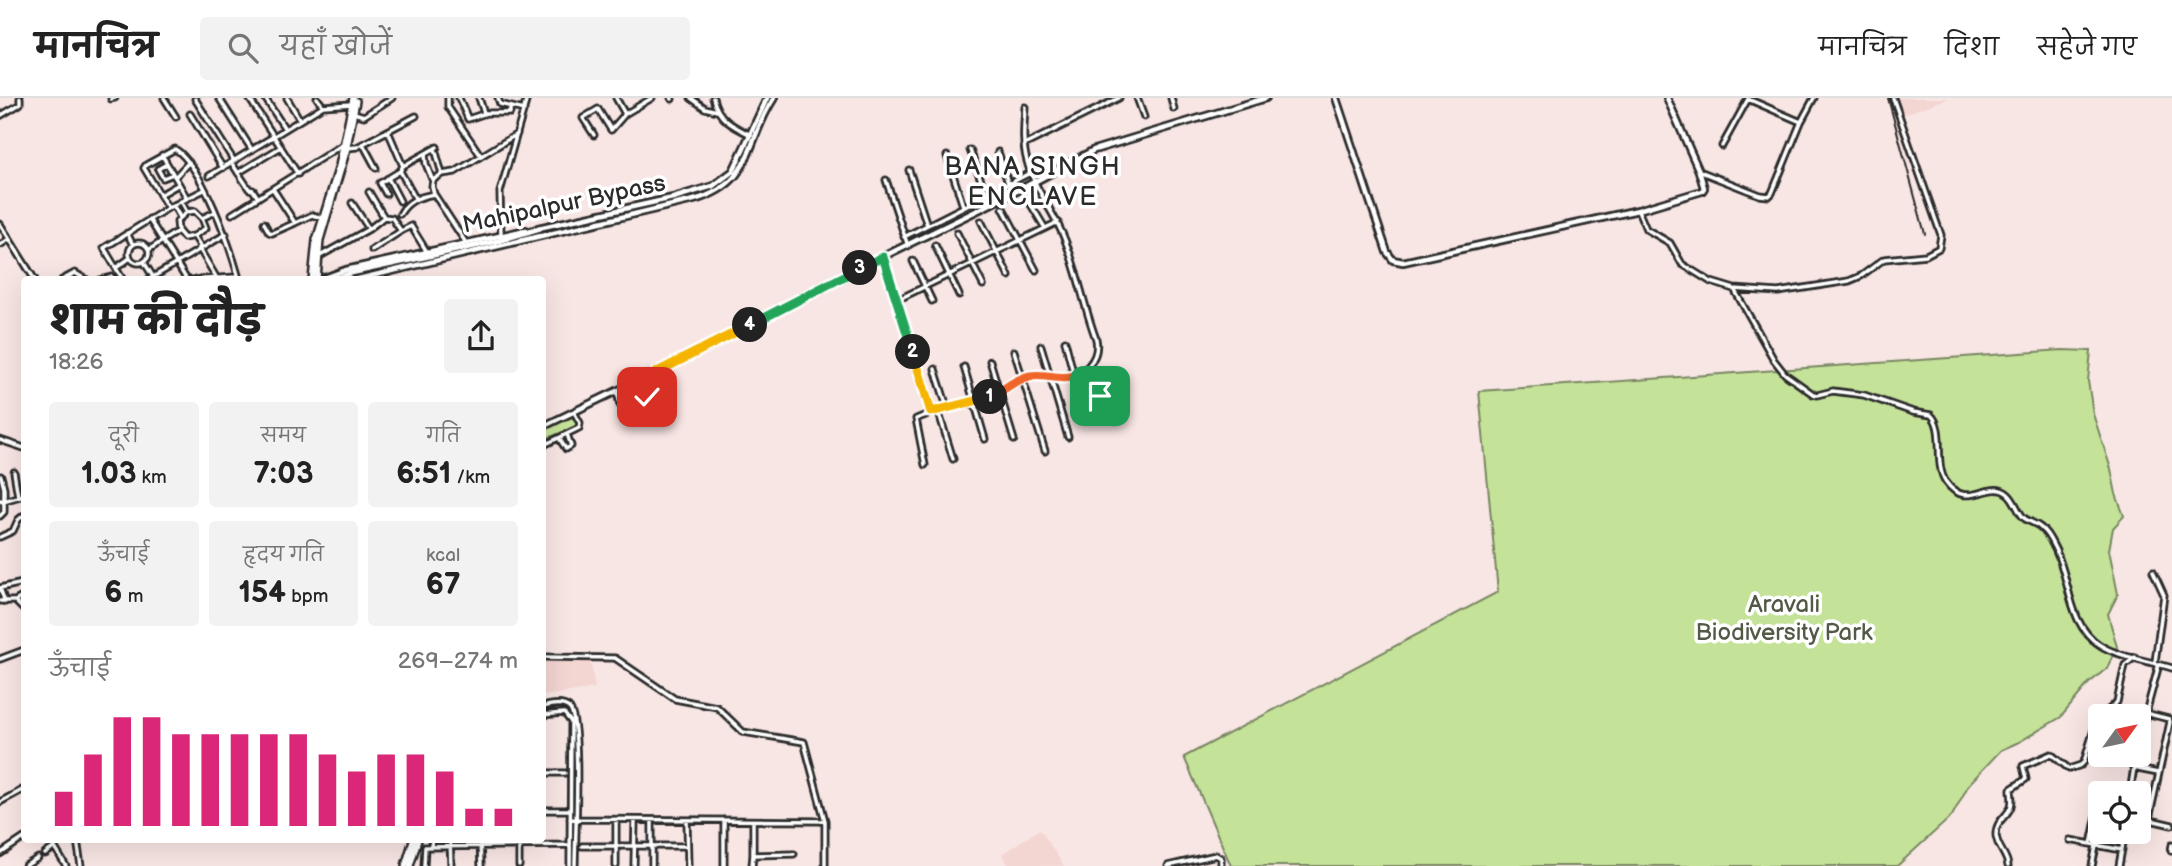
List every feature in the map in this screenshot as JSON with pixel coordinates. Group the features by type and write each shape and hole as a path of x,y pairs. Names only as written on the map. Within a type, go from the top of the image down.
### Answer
{"main road":[{"path":"316,276 321,235 346,146 354,113 354,100"},
{"path":"316,276 315,244 346,146 354,100"},
{"path":"345,276 498,241 540,228"},
{"path":"407,866 414,843"}],"street":[{"path":"0,117 20,104 21,99 27,98"},
{"path":"164,98 176,117"},
{"path":"219,98 252,150"},
{"path":"249,98 298,174"},
{"path":"265,98 285,129"},
{"path":"287,98 300,120"},
{"path":"317,98 323,106"},
{"path":"378,98 382,104"},
{"path":"354,113 363,116 392,98"},
{"path":"448,98 448,107 481,156"},
{"path":"459,98 468,119 485,113 510,113 510,107"},
{"path":"479,98 485,113"},
{"path":"498,98 500,104 524,110"},
{"path":"501,235 500,192 527,98"},
{"path":"616,98 625,114"},
{"path":"594,135 583,118 598,109 611,130 625,114 652,98"},
{"path":"691,98 705,108 716,111 730,125 751,135"},
{"path":"713,98 716,111"},
{"name":"Mahipalpur Bypass","path":"328,276 706,189 733,171 767,98"},
{"name":"Mahipalpur Bypass","path":"371,276 711,194 727,184 743,166 774,98"},
{"path":"1024,145 1119,98"},
{"path":"1137,98 1144,117"},
{"path":"1171,98 1174,109"},
{"path":"546,425 655,373 1101,147 1266,98"},
{"path":"1336,98 1387,252 1396,262 1412,261 1638,210 1700,192 1704,188 1699,171 1667,98"},
{"path":"1699,171 1769,196 1814,98"},
{"path":"1638,210 1646,229 1668,241 1682,264 1711,282 1734,289 1778,292 1849,281 1861,276 1884,259 1926,255 1939,248 1939,227 1893,98"},
{"path":"195,99 238,173 258,198"},
{"path":"1722,146 1748,99 1801,122"},
{"path":"209,176 323,106 354,100"},
{"path":"925,465 915,420 931,412 1000,393 1023,378 1075,377 1089,365 1095,355 1097,345 1069,251 1058,222 1030,173 1024,145 1025,107"},
{"path":"190,114 223,168"},
{"path":"232,214 346,146 357,147 416,116"},
{"path":"388,131 402,166"},
{"path":"433,180 442,174 455,172 517,134"},
{"path":"363,144 376,168"},
{"path":"238,173 281,147"},
{"path":"386,194 380,183 400,171 402,166 436,148 442,174"},
{"path":"168,208 144,168 175,149 197,172 226,234 238,276"},
{"path":"970,150 987,195"},
{"path":"998,152 1009,184"},
{"path":"162,155 187,198"},
{"path":"425,155 433,180 434,194 466,243"},
{"path":"947,156 963,206"},
{"path":"167,164 158,169 163,178 174,175 188,162"},
{"path":"909,170 927,225"},
{"path":"400,171 415,198"},
{"path":"904,237 1030,173"},
{"path":"388,178 400,201"},
{"path":"886,180 908,246"},
{"path":"160,195 179,184"},
{"path":"121,276 104,248 149,219 204,189"},
{"path":"273,189 295,223"},
{"path":"369,192 384,218"},
{"path":"400,214 415,198 434,194"},
{"path":"1027,198 1045,228"},
{"path":"181,201 187,212"},
{"path":"352,203 369,229"},
{"path":"173,205 180,216"},
{"path":"1003,208 1036,271"},
{"path":"195,211 206,228 194,236 184,238 176,225 180,216 187,212 195,211"},
{"path":"202,218 215,212"},
{"path":"264,223 272,233 314,215 322,219"},
{"path":"318,257 384,218 392,218 401,231"},
{"path":"149,219 185,276"},
{"path":"981,221 1009,276"},
{"path":"897,300 1058,222"},
{"path":"0,224 32,276"},
{"path":"372,250 411,226 427,252"},
{"path":"149,249 178,231"},
{"path":"127,233 133,245"},
{"path":"957,233 983,285"},
{"path":"157,276 175,262 226,234"},
{"path":"194,236 215,276"},
{"path":"0,245 9,239"},
{"path":"130,258 138,263 149,258 149,249 143,243 133,245"},
{"path":"130,258 133,245"},
{"path":"935,245 959,295"},
{"path":"883,257 931,412"},
{"path":"116,268 130,258"},
{"path":"913,261 932,301"},
{"path":"144,262 153,276"},
{"path":"1734,289 1774,360 1785,374 1813,394 1833,391 1864,395 1913,412 1931,415 1937,425 1941,469 1948,484 1966,496 1994,489 2003,490 2023,517 2043,530 2056,550 2076,617 2082,628 2103,647 2172,668"},
{"path":"1065,341 1088,411"},
{"path":"1041,346 1068,437"},
{"path":"1014,351 1045,451"},
{"path":"989,361 1014,440"},
{"path":"964,367 985,439"},
{"path":"936,369 947,407"},
{"path":"617,391 620,405 623,407 661,391 655,373"},
{"path":"1075,377 1093,394 1109,397 1116,420"},
{"path":"638,401 646,413 652,410 647,397"},
{"path":"938,410 953,459"},
{"path":"546,444 580,426 574,412"},
{"path":"559,438 566,449 572,446 567,434"},
{"path":"0,440 21,447"},
{"path":"14,472 18,496"},
{"path":"0,516 4,512 1,476"},
{"path":"2,500 21,496"},
{"path":"0,537 13,531 21,518"},
{"path":"2147,704 2157,663 2164,595 2153,571"},
{"path":"21,583 0,588 2,602 21,598"},
{"path":"15,601 21,606"},
{"path":"0,659 21,651"},
{"path":"546,657 615,658 675,699 717,707 743,732 804,742 825,821 825,866"},
{"path":"2114,704 2125,665 2135,657"},
{"path":"546,707 563,705 572,711 575,718 577,757 572,866"},
{"path":"567,715 572,711"},
{"path":"546,714 560,712 567,715 570,722 572,866"},
{"path":"2151,715 2170,720 2151,809"},
{"path":"2008,866 2007,856 1997,841 1997,830 1999,822 2011,806 2011,789 2026,779 2023,766 2051,754 2069,769 2084,762 2088,748"},
{"path":"2131,781 2133,768 2158,773"},
{"path":"546,773 565,773"},
{"path":"0,802 21,791"},
{"path":"546,810 570,810"},
{"path":"573,819 825,821"},
{"path":"616,820 616,866"},
{"path":"634,866 635,820"},
{"path":"652,820 652,866"},
{"path":"687,820 688,866"},
{"path":"724,820 724,866"},
{"path":"2151,820 2172,825"},
{"path":"752,866 753,821"},
{"path":"0,853 21,840"},
{"path":"2070,840 2122,850"},
{"path":"52,843 66,866 73,862"},
{"path":"77,843 81,866"},
{"path":"431,847 432,843"},
{"path":"450,843 451,866"},
{"path":"424,866 425,847 519,843 570,845"},
{"path":"519,843 519,866"},
{"path":"2119,866 2123,844"},
{"path":"2092,866 2094,845"},
{"path":"2171,851 2172,845"},
{"path":"480,846 481,866"},
{"path":"582,846 687,846"},
{"path":"45,854 55,848"},
{"path":"752,855 794,854"},
{"path":"1168,866 1216,855 1221,858 1221,866"},
{"path":"25,866 38,858"}],"shaded area":[{"path":"1893,98 1949,98 1899,116"},
{"path":"577,652 590,658 595,688 546,696 546,656"},
{"path":"1040,829 1064,866 1009,866 1002,854"}],"green space":[{"name":"Aravali Biodiversity Park","path":"2062,350 2091,351 2088,381 2093,414 2124,516 2113,528 2109,550 2118,594 2108,614 2117,647 2107,668 2088,684 2061,717 2001,750 1969,784 1952,816 1897,866 1231,866 1184,757 1498,592 1479,391"},
{"path":"571,415 577,425 546,439 546,428"}],"railway":[{"path":"1888,98 1925,234"}],"district":[{"name":"BANA SINGH ENCLAVE","path":"1033,182"}],"route":[{"path":"647,397 661,391 655,373 883,257 931,412 984,399 1000,393 1023,378 1034,376 1074,376 1089,391 1100,396"}]}
